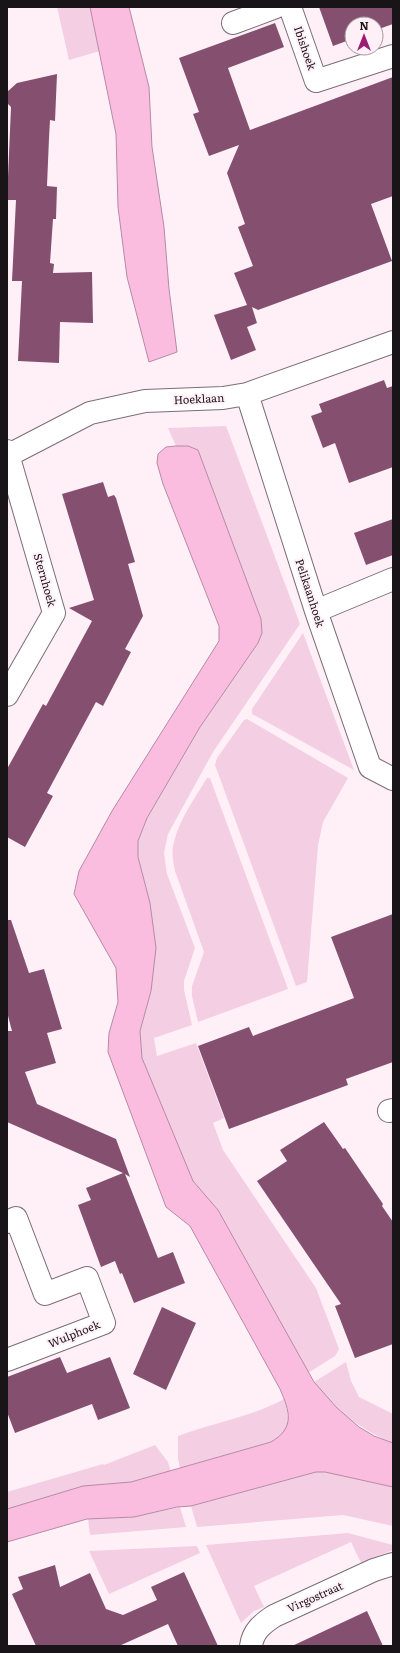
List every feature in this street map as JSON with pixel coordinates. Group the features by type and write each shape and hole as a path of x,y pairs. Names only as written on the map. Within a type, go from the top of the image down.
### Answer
{"street":[{"path":"233,23 276,7"},
{"name":"Ibishoek","path":"290,7 316,81 393,56"},
{"name":"Hoeklaan","path":"8,454 90,413 145,401 223,398 247,394 393,342"},
{"name":"Pelikaanhoek","path":"247,394 316,611 370,767 393,779"},
{"name":"Sternhoek","path":"7,695 54,613 8,454"},
{"path":"316,611 393,579"},
{"name":"Wulphoek","path":"7,1222 16,1218 45,1294 87,1278 104,1322 7,1360"},
{"name":"Virgostraat","path":"251,1646 252,1638 259,1626 274,1616 374,1570 393,1564"}],"shaded area":[{"path":"57,7 90,7 100,51 69,60"},
{"path":"90,7 129,7 149,87 152,147 164,227 169,289 177,352 149,362 127,277 118,207 116,134"},
{"path":"226,426 300,624 213,752 168,834 164,853 167,874 195,948 184,981 184,990 192,1025 154,1038 157,1056 196,1043 224,1118 213,1123 223,1150 316,1288 339,1349 335,1356 308,1373 218,1210 193,1181 142,1058 140,1031 151,991 150,903 138,857 138,841 147,818 200,727 258,643 262,633 261,619 198,450 188,446 176,446 168,428"},
{"path":"188,446 198,450 261,619 262,633 258,643 200,727 147,818 138,841 138,857 150,903 156,948 151,991 140,1031 142,1058 193,1181 218,1210 314,1382 337,1408 359,1427 374,1436 393,1443 393,1487 325,1472 316,1472 191,1506 177,1507 134,1517 87,1519 7,1542 7,1509 83,1486 131,1482 271,1442 279,1437 284,1431 288,1419 288,1412 280,1389 190,1226 166,1207 108,1052 109,1033 118,1002 116,968 74,894 79,871 112,811 219,641 219,626 163,484 157,463 158,454 166,447"},
{"path":"303,633 354,770 252,714 252,709"},
{"path":"247,719 348,778 323,822 318,845 307,982 296,986 215,765 217,758 244,720"},
{"path":"207,778 210,778 288,989 198,1022 192,996 192,986 204,952 175,871 172,852 176,834 188,809"},
{"path":"346,1362 351,1381 359,1397 393,1414 393,1443 370,1432 349,1418 330,1402 314,1382"},
{"path":"284,1399 288,1419 285,1429 278,1438 271,1442 180,1468 178,1459 178,1436 246,1415"},
{"path":"155,1445 168,1462 171,1472 131,1482 83,1486 7,1509 7,1492 103,1464 104,1465"},
{"path":"316,1472 325,1472 393,1487 393,1526 343,1515 197,1527 191,1506"},
{"path":"180,1507 186,1527 90,1535 88,1519 134,1517"},
{"path":"348,1533 393,1545 393,1550 361,1563 351,1542 254,1586 264,1607 254,1611 241,1623 206,1545"},
{"path":"197,1546 200,1553 109,1594 89,1551"}],"building":[{"path":"319,7 393,7 393,24 384,27 384,16 344,16 344,42 333,46"},
{"path":"275,23 284,47 228,68 250,130 393,77 393,196 371,204 392,261 258,310 252,307 257,323 247,327 256,350 231,360 214,315 247,305 234,273 253,266 238,227 245,224 227,173 239,145 209,156 193,114 199,112 179,58"},
{"path":"57,74 55,121 50,120 47,186 57,187 56,219 53,219 50,263 54,264 53,273 92,272 93,323 60,322 59,363 18,361 22,281 12,281 16,200 7,200 11,107 7,103 7,92 17,83"},
{"path":"384,380 387,388 393,386 393,467 349,483 335,443 323,448 311,416 322,412 319,404"},
{"path":"103,482 108,497 114,495 116,498 135,562 128,564 143,616 125,649 131,652 103,706 96,702 47,793 53,796 25,847 7,837 7,769 43,704 46,706 92,621 69,608 94,600 62,494"},
{"path":"393,519 393,555 366,565 354,533"},
{"path":"393,914 393,1062 346,1079 348,1085 229,1129 198,1046 249,1027 253,1036 354,998 331,937"},
{"path":"7,920 11,920 29,973 44,969 62,1029 47,1033 56,1063 25,1072 37,1104 116,1139 130,1177 125,1174 158,1258 173,1252 185,1283 134,1303 122,1273 120,1274 115,1261 101,1267 78,1205 91,1200 86,1188 123,1173 7,1122 7,1031 12,1031 7,1012"},
{"path":"324,1122 343,1149 345,1148 383,1204 382,1206 393,1222 393,1344 355,1358 335,1306 341,1304 257,1181 287,1161 280,1150"},
{"path":"162,1307 196,1323 166,1390 133,1374"},
{"path":"60,1357 67,1373 110,1357 130,1408 98,1420 92,1404 15,1433 7,1412 7,1377"},
{"path":"55,1565 60,1587 90,1573 106,1609 123,1615 157,1600 151,1587 184,1572 218,1646 178,1646 168,1624 119,1646 36,1646 12,1594 23,1589 18,1577"},
{"path":"367,1611 383,1646 292,1646"}]}
